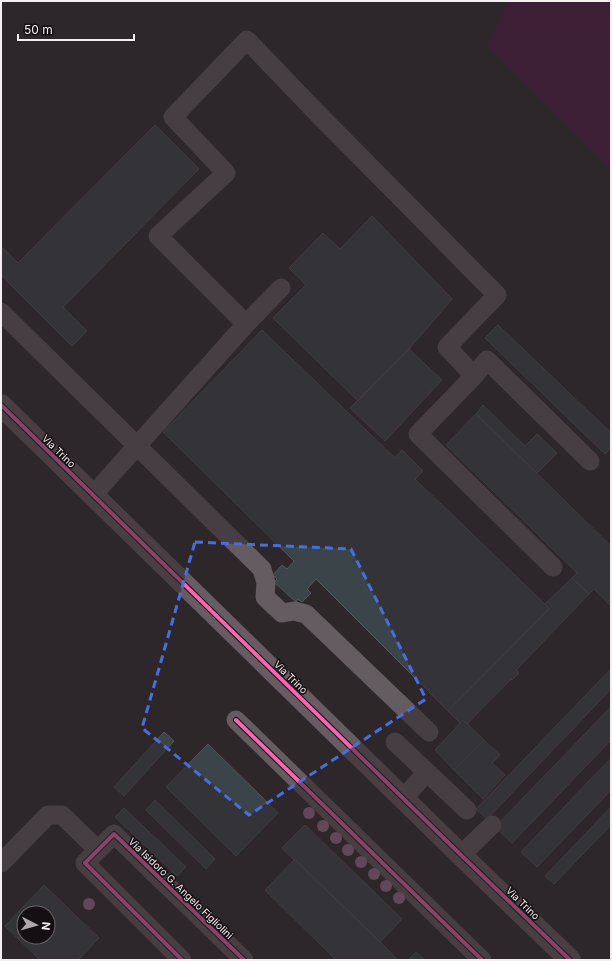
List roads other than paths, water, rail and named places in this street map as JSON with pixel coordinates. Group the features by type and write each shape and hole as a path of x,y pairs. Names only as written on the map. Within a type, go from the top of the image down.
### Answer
{"main road":[{"name":"Via Trino","path":"1,405 403,799 570,960"}],"street":[{"path":"246,324 158,236 226,173 173,117 247,40 318,114 497,294 447,347 474,376"},
{"path":"93,495 246,324 281,288"},
{"path":"1,312 262,569 266,583 265,597 282,613 294,611 306,614 429,732"},
{"path":"553,567 418,434 474,376 487,360 590,461"},
{"path":"236,720 482,960"},
{"path":"395,742 426,773 467,810"},
{"path":"403,799 426,773"},
{"path":"1,863 48,815 62,816 98,850"},
{"path":"461,855 492,825"},
{"name":"Via Isidoro G. Angelo Figliolini","path":"182,960 85,864 114,834 244,960"}]}
